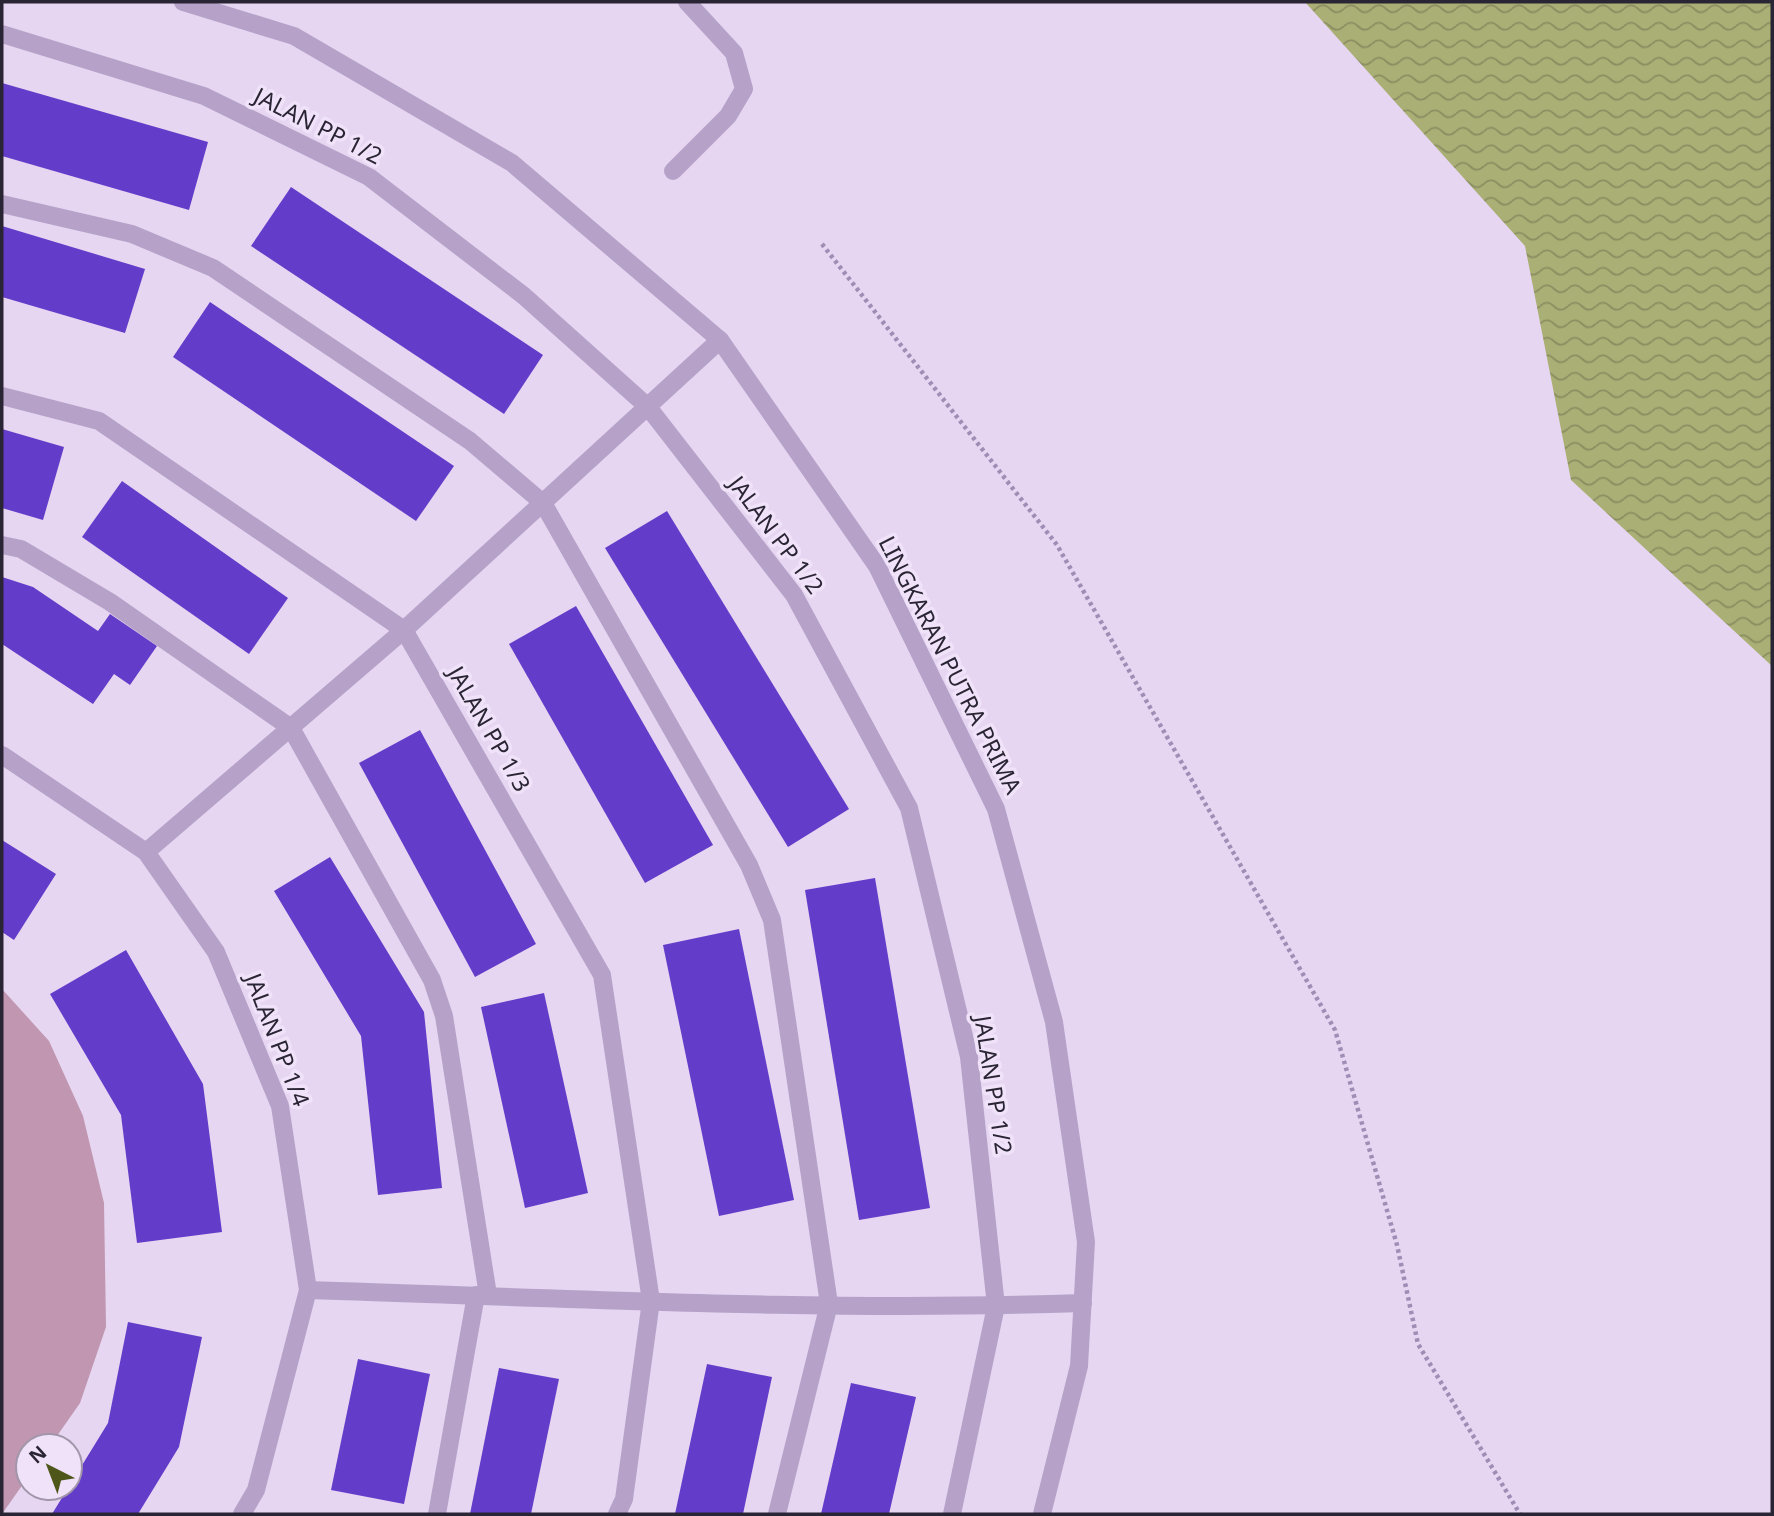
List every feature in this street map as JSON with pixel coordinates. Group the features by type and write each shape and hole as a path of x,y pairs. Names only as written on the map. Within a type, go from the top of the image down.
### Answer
{"street":[{"name":"LINGKARAN PUTRA PRIMA","path":"183,2 295,36 512,163 720,340 877,566 996,809 1054,1022 1086,1242 1079,1366 1042,1514"},
{"path":"673,171 728,116 744,89 734,53 687,2"},
{"name":"JALAN PP 1/2","path":"2,34 204,96 369,177 524,296 648,407 794,595 909,808 969,1057 996,1307 952,1514"},
{"path":"2,204 132,234 214,268 470,441 543,503 749,865 772,920 829,1304 777,1514"},
{"path":"146,852 404,630 720,340"},
{"name":"JALAN PP 1/3","path":"2,396 99,421 404,630 602,975 651,1301 624,1499 617,1514"},
{"path":"2,545 21,549 110,602 291,728 432,980 444,1016 482,1295 437,1514"},
{"name":"JALAN PP 1/4","path":"2,755 146,852 216,952 280,1106 308,1290 256,1490 242,1514"},
{"path":"308,1290 651,1301 996,1307 1083,1303"}],"path":[{"path":"822,244 1057,545 1335,1030 1397,1244 1419,1344 1520,1514"}],"shaded area":[{"path":"2,989 49,1041 83,1116 104,1203 106,1327 80,1403 60,1432 14,1432 14,1497 2,1514"}],"water":[{"path":"1305,2 1772,2 1772,666 1571,480 1525,246"}],"building":[{"path":"2,83 208,142 189,210 2,156"},
{"path":"291,187 543,355 504,414 251,246"},
{"path":"2,226 145,269 125,333 2,297"},
{"path":"210,302 454,466 416,521 173,357"},
{"path":"2,429 64,447 43,520 2,508"},
{"path":"122,481 288,598 249,654 82,537"},
{"path":"667,511 849,809 788,847 605,548"},
{"path":"2,577 33,587 98,631 110,614 157,646 130,685 114,674 93,704 2,644"},
{"path":"576,606 713,845 645,883 509,644"},
{"path":"420,730 536,944 475,977 359,763"},
{"path":"2,840 56,874 14,940 2,932"},
{"path":"330,857 424,1012 442,1188 378,1195 361,1036 274,891"},
{"path":"875,878 930,1208 859,1220 805,890"},
{"path":"739,929 794,1200 719,1216 663,945"},
{"path":"126,950 203,1084 222,1232 137,1243 121,1115 50,994"},
{"path":"544,993 588,1193 525,1208 481,1007"},
{"path":"128,1322 202,1337 179,1447 138,1514 52,1514 59,1502 84,1502 84,1462 108,1423"},
{"path":"358,1359 430,1374 404,1504 331,1490"},
{"path":"707,1364 772,1377 743,1514 675,1514"},
{"path":"499,1368 559,1379 531,1514 470,1514"},
{"path":"851,1383 916,1397 889,1514 821,1514"}]}
